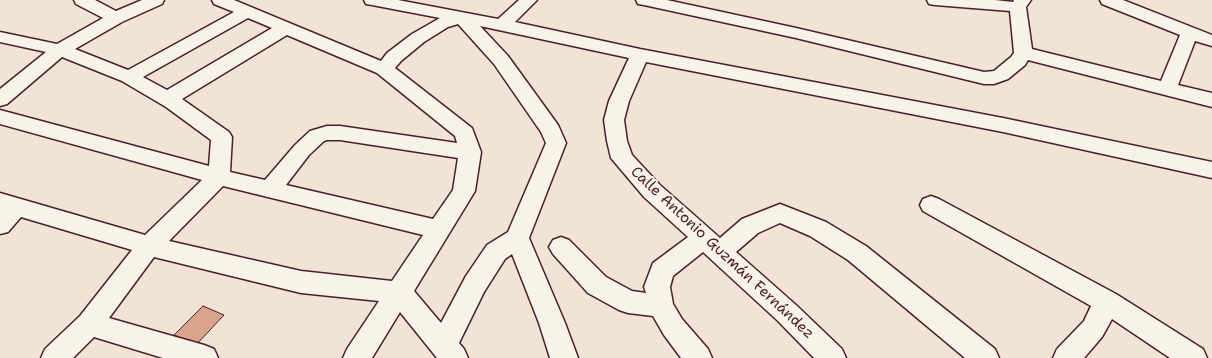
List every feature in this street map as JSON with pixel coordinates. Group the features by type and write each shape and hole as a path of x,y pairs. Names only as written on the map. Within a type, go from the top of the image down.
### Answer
{"street":[{"path":"82,0 116,18"},
{"path":"0,99 60,50 116,18 156,0"},
{"path":"220,0 384,68 465,133 470,152 464,191 357,358"},
{"path":"372,0 502,25 640,55 1003,125 1212,170"},
{"path":"502,25 529,0"},
{"path":"644,0 796,33 984,78 994,78 1001,75 1018,61 1023,53 1020,4 935,0"},
{"path":"1108,0 1212,40"},
{"path":"129,77 246,12"},
{"path":"384,68 394,57 418,38 442,23 462,17"},
{"path":"0,225 9,205 149,246 301,282 400,293 449,352 475,284 496,252 517,238 556,143 551,130 501,60 462,17"},
{"path":"167,99 285,28"},
{"path":"1167,89 1190,32"},
{"path":"0,37 60,50 129,77 167,99 222,136 219,177 149,246 89,324 55,358"},
{"path":"1023,53 1212,100"},
{"name":"Calle Antonio Guzmán Fernández","path":"640,55 619,101 614,120 617,141 622,158 652,191 787,313 832,358"},
{"path":"0,117 219,177 439,230"},
{"path":"270,189 302,150 317,136 327,133 340,133 470,152"},
{"path":"931,205 1107,302 1193,358"},
{"path":"698,358 673,327 661,306 657,287 662,270 750,226 780,213 818,229 857,253 985,358"},
{"path":"517,238 552,323 564,358"},
{"path":"561,247 596,285 628,302 661,306"},
{"path":"1067,358 1093,329 1107,302"},
{"path":"89,324 204,358"}],"building":[{"path":"203,306 224,315 196,345 174,335"}]}
